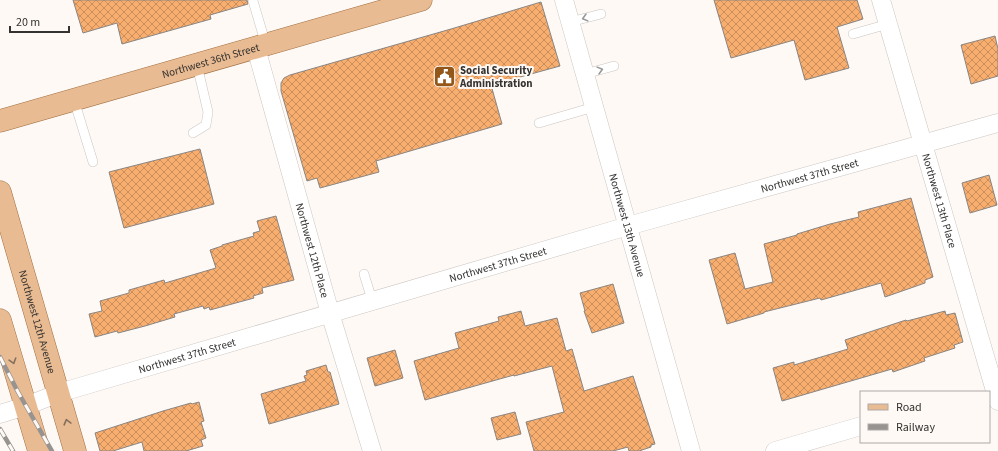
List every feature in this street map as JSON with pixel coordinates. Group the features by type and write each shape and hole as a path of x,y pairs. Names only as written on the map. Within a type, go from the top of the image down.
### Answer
{"main road":[{"name":"Northwest 36th Street","path":"0,121 421,0"},
{"name":"Northwest 12th Avenue","path":"0,192 75,451"},
{"path":"0,320 39,451"}],"street":[{"name":"Northwest 13th Avenue","path":"564,0 691,451"},
{"name":"Northwest 13th Place","path":"881,0 993,392"},
{"name":"Northwest 12th Place","path":"261,46 330,313 372,451"},
{"name":"Northwest 37th Street","path":"0,414 59,394 372,300 628,226 998,123"},
{"path":"775,451 860,426"}],"lane":[{"path":"253,1 261,46"},
{"path":"570,22 601,14"},
{"path":"853,34 888,24"},
{"path":"193,133 206,125 208,112 197,64"},
{"path":"585,74 614,66"},
{"path":"74,100 93,162"},
{"path":"539,123 594,107"},
{"path":"364,274 372,300"}],"building":[{"path":"73,0 247,0 248,4 210,15 211,19 122,44 117,23 83,33"},
{"path":"714,0 857,0 863,19 837,27 849,68 805,80 794,40 731,58"},
{"path":"541,2 560,66 491,85 502,124 376,161 379,172 320,188 317,178 307,181 281,91 281,83 284,78"},
{"path":"995,36 998,49 998,76 971,84 961,45"},
{"path":"200,149 214,204 124,228 109,172"},
{"path":"989,175 997,205 970,213 962,183"},
{"path":"911,198 933,277 925,280 925,283 885,297 881,283 821,300 820,298 764,312 727,324 709,260 735,253 745,289 773,282 764,244 859,217 858,212"},
{"path":"276,216 294,280 262,288 263,293 253,296 254,298 210,310 209,307 204,309 203,306 174,314 175,317 145,326 95,337 89,314 102,311 100,301 129,293 129,290 164,280 165,283 216,268 210,250 254,236 253,233 260,231 257,221"},
{"path":"613,284 624,323 592,333 584,311 580,293"},
{"path":"521,311 525,326 557,318 566,351 572,349 584,391 633,376 655,444 639,451 629,451 628,447 613,451 534,451 526,422 564,412 552,366 425,400 414,361 459,348 455,333 499,321 498,317"},
{"path":"945,311 946,315 955,313 963,342 954,345 955,348 924,358 925,361 893,372 892,369 782,401 773,368 794,362 794,365 848,349 845,340 906,320"},
{"path":"395,350 403,378 375,386 367,358"},
{"path":"326,365 328,372 330,372 339,404 269,424 261,394 306,381 304,376 307,375 306,371"},
{"path":"199,402 204,421 201,422 206,438 201,440 203,446 186,451 144,451 142,442 113,451 100,451 95,433 163,411"},
{"path":"515,412 521,434 497,440 491,418"}],"railway":[{"path":"0,357 52,451"},
{"path":"0,429 13,451"}],"place":[{"name":"Social Security Administration","path":"444,76"}]}
